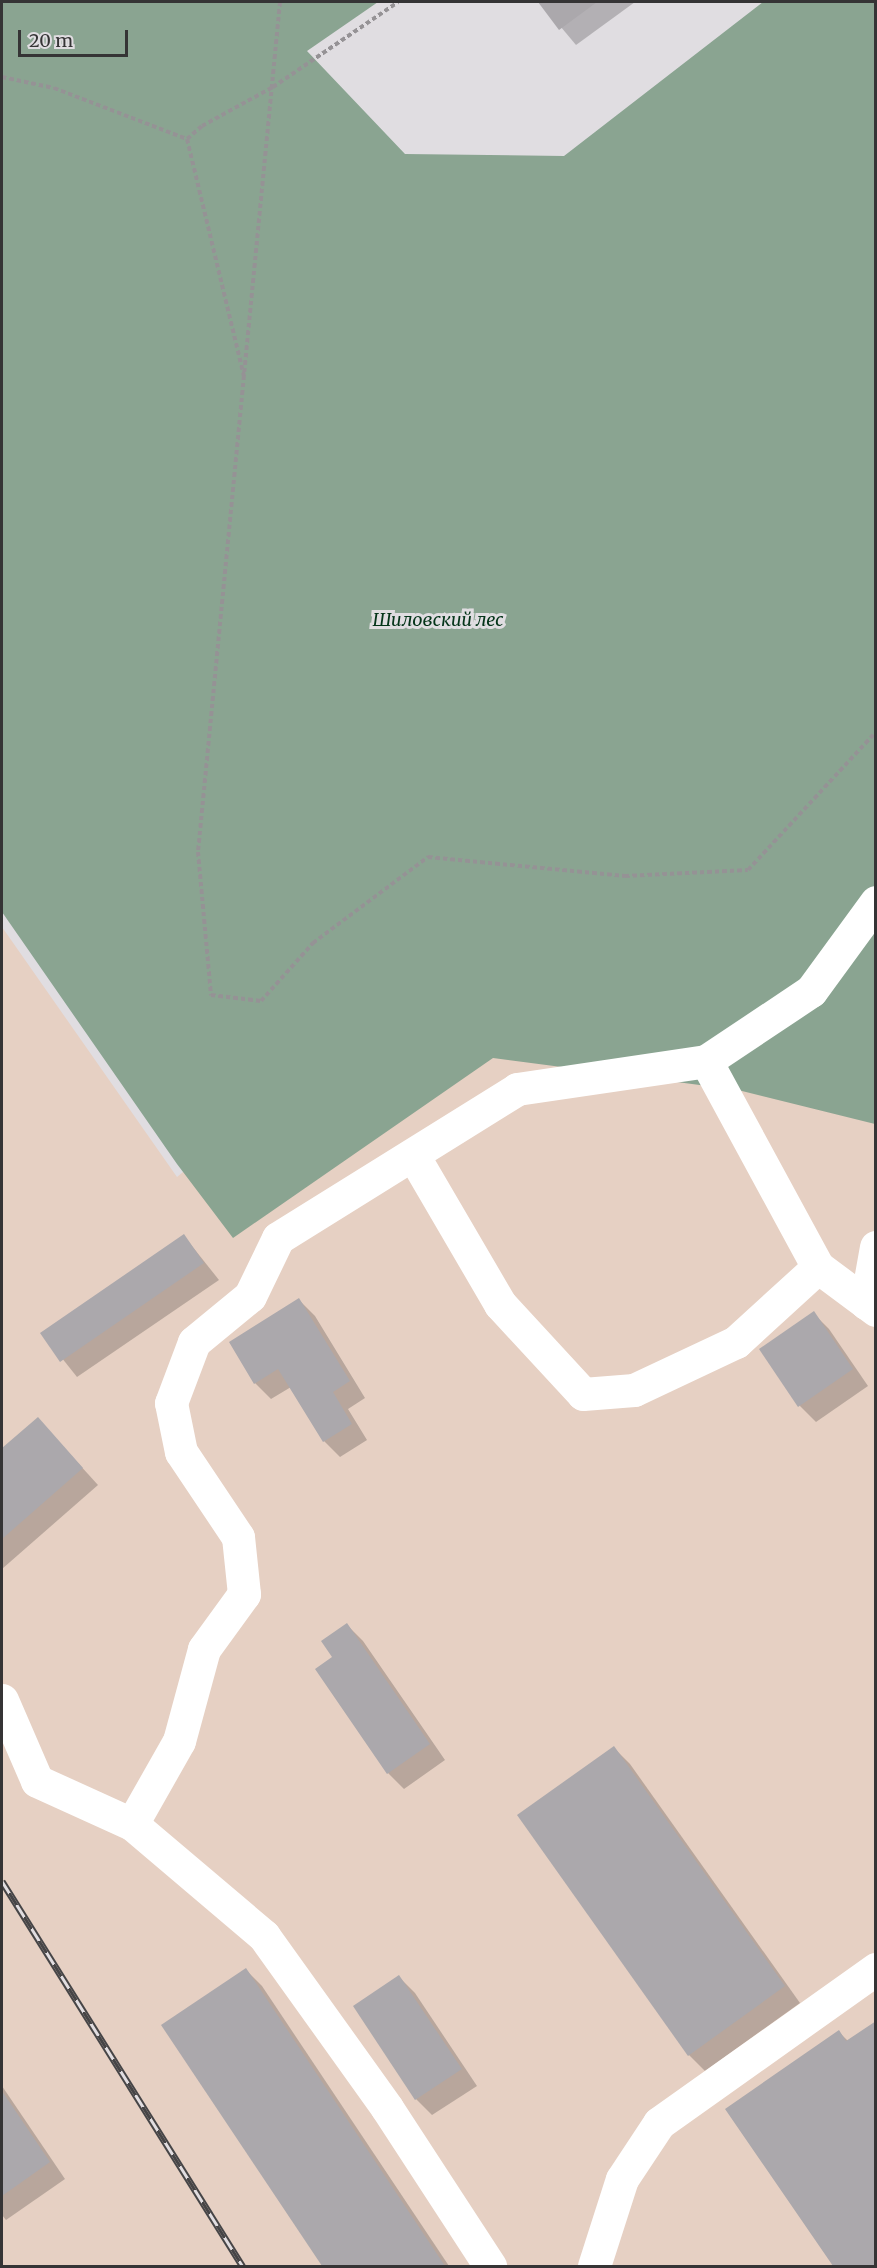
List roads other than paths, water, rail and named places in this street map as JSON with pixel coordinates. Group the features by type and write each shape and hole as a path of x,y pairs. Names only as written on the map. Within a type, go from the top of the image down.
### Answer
{"lane":[{"path":"132,1824 179,1741 204,1649 244,1594 238,1537 181,1452 171,1403 194,1342 250,1296 278,1238 517,1089 706,1061 811,991 876,902"},
{"path":"706,1061 818,1267 871,1307"},
{"path":"413,1155 500,1304 583,1394 634,1390 736,1342 818,1267"},
{"path":"871,1307 876,1247"},
{"path":"2,1700 37,1782 132,1824 264,1936 387,2108 490,2266"},
{"path":"594,2266 622,2179 659,2123 876,1969"}],"railway":[{"path":"2,1881 243,2266"}],"park label":[{"name":"Шиловский лес","path":"438,620"}]}
